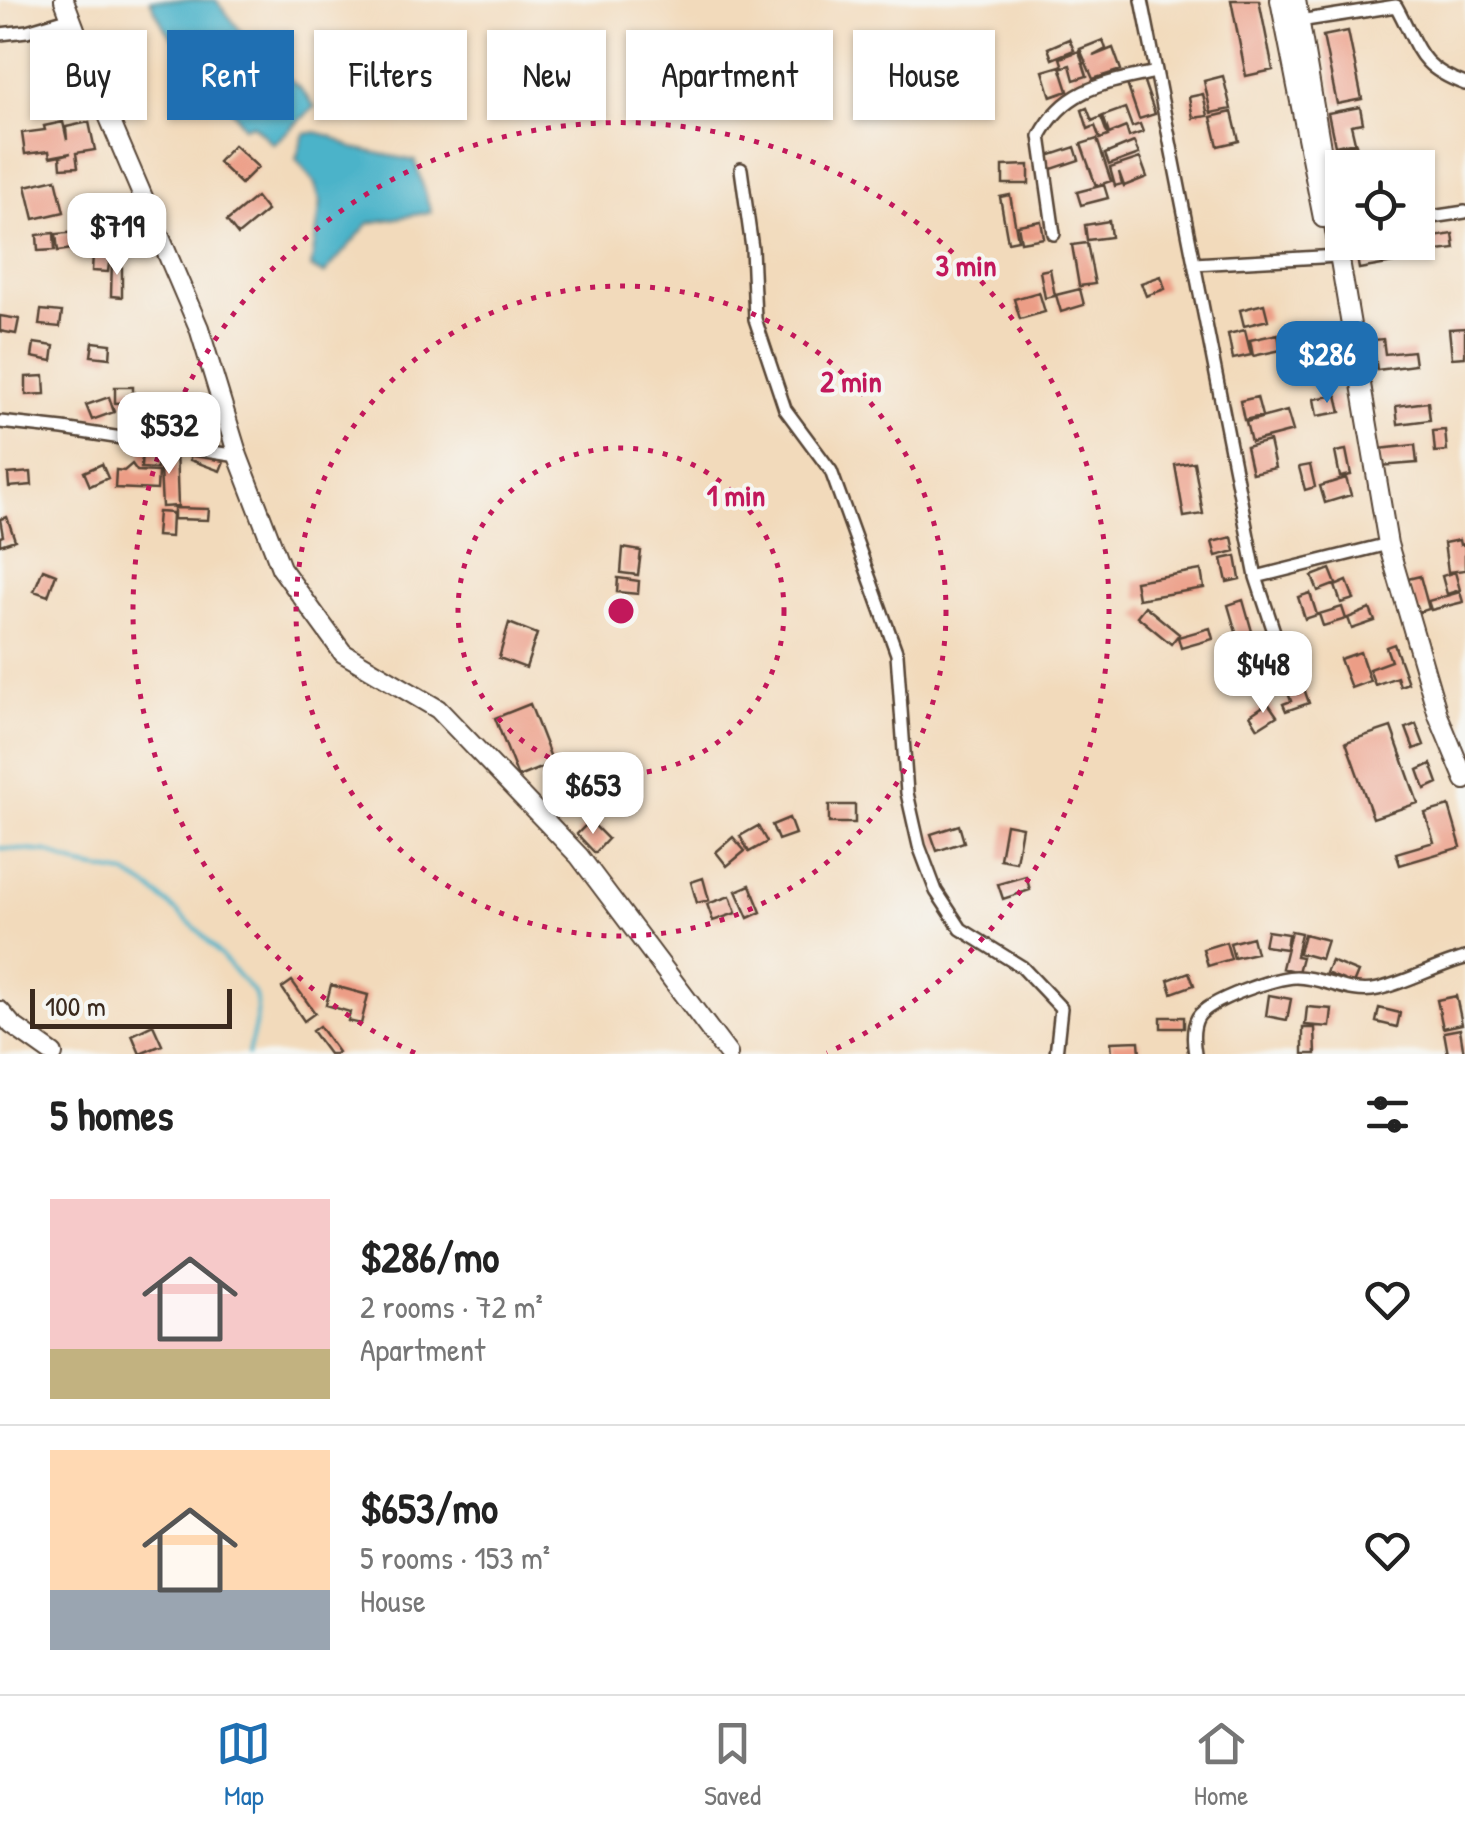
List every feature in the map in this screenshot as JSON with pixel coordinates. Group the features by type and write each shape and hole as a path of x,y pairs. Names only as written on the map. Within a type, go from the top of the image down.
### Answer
{"main road":[{"path":"1280,0 1325,226"},
{"path":"1296,0 1325,152"},
{"path":"67,9 199,328 238,456 281,568 342,653 438,709 579,856 728,1054"},
{"path":"1339,260 1388,544 1438,715 1465,780"},
{"path":"0,1011 53,1054"}],"street":[{"path":"1142,0 1256,576 1285,665"},
{"path":"1300,21 1396,6 1418,56 1446,77 1465,84"},
{"path":"0,34 27,31 67,9"},
{"path":"1054,234 1040,136 1045,127 1060,106 1076,95 1102,84 1156,72"},
{"path":"741,169 752,248 754,319 785,409 831,471 897,654 908,794 919,846 936,891 961,929 1022,967 1060,1008 1056,1054"},
{"path":"1435,216 1465,212"},
{"path":"1194,264 1325,257"},
{"path":"0,422 238,456"},
{"path":"1256,576 1388,544"},
{"path":"1194,1054 1195,1020 1203,1011 1261,984 1292,976 1324,980 1357,991 1378,989 1465,958"}],"water":[{"path":"150,0 216,0 240,30 167,31"},
{"path":"294,83 314,106 273,144 252,124 244,127 239,120 294,120"},
{"path":"316,132 353,148 415,161 431,212 369,223 324,274 311,268 321,202 314,182 296,159 304,134"}],"building":[{"path":"1231,0 1259,0 1273,70 1246,76"},
{"path":"1348,31 1362,99 1337,104 1323,36"},
{"path":"1069,39 1074,50 1052,59 1048,48"},
{"path":"1103,40 1106,49 1093,56 1113,48 1121,70 1093,79 1080,49"},
{"path":"1079,51 1087,76 1074,80 1070,65 1063,67 1060,58"},
{"path":"1060,66 1068,91 1051,97 1043,71"},
{"path":"1223,76 1231,109 1211,113 1204,81"},
{"path":"1143,79 1155,114 1139,119 1127,84"},
{"path":"1203,94 1208,116 1193,118 1189,97"},
{"path":"1360,107 1363,123 1351,125 1355,142 1335,146 1328,113"},
{"path":"1087,108 1092,121 1101,117 1108,136 1100,139 1095,126 1088,129 1082,110"},
{"path":"1125,108 1132,127 1140,124 1143,132 1129,137 1126,127 1109,134 1103,116"},
{"path":"1232,112 1239,141 1218,146 1211,117"},
{"path":"63,122 67,140 66,127 89,122 95,150 76,153 78,167 61,168 60,156 71,153 50,157 49,151 25,154 22,133 45,130 44,126"},
{"path":"1097,139 1111,181 1096,186 1081,144"},
{"path":"1134,142 1139,154 1109,165 1105,154"},
{"path":"1356,144 1357,150 1334,150"},
{"path":"234,145 258,167 241,184 218,162"},
{"path":"1075,147 1079,160 1049,170 1045,157"},
{"path":"1140,158 1147,177 1124,186 1119,172 1122,184 1115,186 1110,168"},
{"path":"1029,165 1029,184 1003,184 1003,166"},
{"path":"56,179 64,212 34,219 26,186"},
{"path":"1104,185 1108,198 1081,205 1077,192"},
{"path":"1010,195 1018,240 1008,242 1000,197"},
{"path":"256,197 267,211 238,235 227,221"},
{"path":"1041,221 1044,238 1021,242 1018,225"},
{"path":"1109,221 1111,237 1087,240 1085,225"},
{"path":"77,232 79,248 58,251 56,234"},
{"path":"54,233 55,250 38,251 37,235"},
{"path":"1453,234 1455,249 1435,251 1435,237"},
{"path":"1087,243 1095,284 1079,286 1072,245"},
{"path":"93,254 110,255 108,272 92,271"},
{"path":"112,259 122,260 122,297 111,296"},
{"path":"1357,260 1405,261 1359,269"},
{"path":"1050,269 1055,296 1045,298 1040,271"},
{"path":"1161,276 1165,289 1146,296 1141,283"},
{"path":"1080,289 1084,305 1061,312 1056,295"},
{"path":"1039,292 1045,312 1020,319 1014,299"},
{"path":"1264,304 1268,320 1244,326 1240,310"},
{"path":"41,310 62,312 60,327 39,325"},
{"path":"0,316 19,319 16,334 0,331"},
{"path":"1465,328 1465,357 1452,358 1449,329"},
{"path":"1245,330 1251,355 1233,359 1228,334"},
{"path":"1278,334 1281,350 1253,356 1250,340"},
{"path":"1383,339 1385,354 1413,351 1415,365 1377,370 1373,340"},
{"path":"93,342 111,344 110,358 91,356"},
{"path":"34,343 54,346 52,361 32,357"},
{"path":"44,376 45,394 26,395 26,377"},
{"path":"115,387 133,387 133,402 115,403"},
{"path":"1337,395 1341,412 1317,416 1314,399"},
{"path":"109,397 114,412 92,420 86,405"},
{"path":"1257,397 1262,416 1244,420 1240,401"},
{"path":"1428,402 1430,420 1398,424 1396,406"},
{"path":"1287,411 1293,431 1251,442 1246,422"},
{"path":"1445,430 1447,451 1435,452 1433,431"},
{"path":"1269,441 1275,468 1252,473 1246,447"},
{"path":"1415,445 1417,463 1380,466 1378,449"},
{"path":"142,447 157,447 157,469 141,468"},
{"path":"159,449 176,449 178,506 162,507"},
{"path":"1346,450 1351,475 1340,477 1335,452"},
{"path":"190,453 224,461 220,471 190,460"},
{"path":"1194,462 1203,514 1184,517 1175,465"},
{"path":"102,464 108,478 90,486 84,472"},
{"path":"132,464 137,471 158,472 157,490 115,488 116,470 124,471"},
{"path":"1310,465 1315,487 1305,490 1299,467"},
{"path":"31,472 32,485 9,487 8,474"},
{"path":"1346,478 1351,495 1325,503 1320,486"},
{"path":"174,508 209,509 208,520 174,519"},
{"path":"158,512 172,513 171,537 156,536"},
{"path":"7,517 15,540 0,545 0,519"},
{"path":"1232,537 1235,551 1216,556 1212,542"},
{"path":"1459,540 1460,545 1465,544 1465,570 1448,572 1444,543"},
{"path":"623,548 641,551 638,575 621,573"},
{"path":"1236,556 1240,579 1227,582 1222,559"},
{"path":"43,569 56,574 48,596 34,591"},
{"path":"1330,569 1336,584 1318,591 1312,576"},
{"path":"1201,570 1204,588 1138,599 1135,581"},
{"path":"1455,572 1460,590 1447,594 1442,576"},
{"path":"1420,576 1429,609 1417,613 1408,579"},
{"path":"618,578 639,581 638,594 617,592"},
{"path":"1347,581 1354,599 1341,603 1335,586"},
{"path":"1460,592 1463,602 1431,610 1428,601"},
{"path":"1310,593 1317,615 1305,619 1298,597"},
{"path":"1243,600 1253,635 1238,639 1228,605"},
{"path":"1145,606 1179,634 1171,644 1137,616"},
{"path":"1342,607 1346,619 1323,626 1319,614"},
{"path":"1370,609 1375,621 1352,629 1348,618"},
{"path":"509,623 537,634 526,668 499,658"},
{"path":"1210,628 1213,639 1181,648 1178,637"},
{"path":"1394,644 1408,683 1400,686 1397,677 1375,685 1369,669 1391,661 1386,647"},
{"path":"1360,652 1370,681 1351,688 1340,659"},
{"path":"1299,674 1309,703 1286,711 1283,704 1291,701 1283,679"},
{"path":"1268,703 1277,716 1258,728 1250,715"},
{"path":"530,704 553,763 518,777 495,718"},
{"path":"1416,724 1424,745 1414,749 1406,728"},
{"path":"1391,727 1418,803 1373,818 1346,742"},
{"path":"1431,764 1438,783 1425,789 1418,770"},
{"path":"829,805 855,805 855,823 829,823"},
{"path":"1449,806 1461,847 1400,865 1396,853 1434,842 1425,813"},
{"path":"789,818 795,834 778,840 772,825"},
{"path":"590,821 608,839 595,853 577,834"},
{"path":"1006,824 1022,827 1016,862 1000,859"},
{"path":"959,825 964,842 937,851 931,834"},
{"path":"758,826 767,842 749,852 740,836"},
{"path":"733,837 745,851 727,866 716,852"},
{"path":"1026,876 1030,890 1003,899 998,884"},
{"path":"703,878 709,900 697,903 691,882"},
{"path":"750,885 761,912 748,918 736,891"},
{"path":"730,896 736,913 713,921 707,904"},
{"path":"1267,931 1288,934 1286,949 1264,946"},
{"path":"1291,931 1301,933 1296,956 1302,957 1298,972 1282,968"},
{"path":"1304,934 1327,940 1321,959 1299,953"},
{"path":"1252,937 1256,953 1234,958 1230,943"},
{"path":"1226,942 1231,959 1208,966 1203,949"},
{"path":"1331,961 1358,972 1353,984 1326,973"},
{"path":"1189,972 1194,985 1172,993 1168,980"},
{"path":"292,981 315,1013 304,1021 282,988"},
{"path":"331,985 368,995 361,1024 348,1021 350,1012 326,1005"},
{"path":"1269,995 1291,999 1287,1020 1266,1016"},
{"path":"1456,996 1462,1024 1443,1028 1437,1000"},
{"path":"1307,1007 1332,1009 1330,1027 1305,1025"},
{"path":"1379,1008 1400,1013 1397,1027 1376,1022"},
{"path":"1161,1017 1184,1017 1184,1028 1161,1028"},
{"path":"153,1025 162,1045 140,1054 132,1035"},
{"path":"319,1026 336,1054 329,1054 312,1031"},
{"path":"1303,1028 1315,1028 1316,1054 1303,1054"},
{"path":"1460,1029 1464,1054 1448,1054 1444,1032"},
{"path":"1139,1041 1140,1054 1112,1054 1111,1042"}],"waterway":[{"path":"0,848 48,852 80,866 126,874 151,889 199,931 254,993 257,1015 248,1054"}]}
